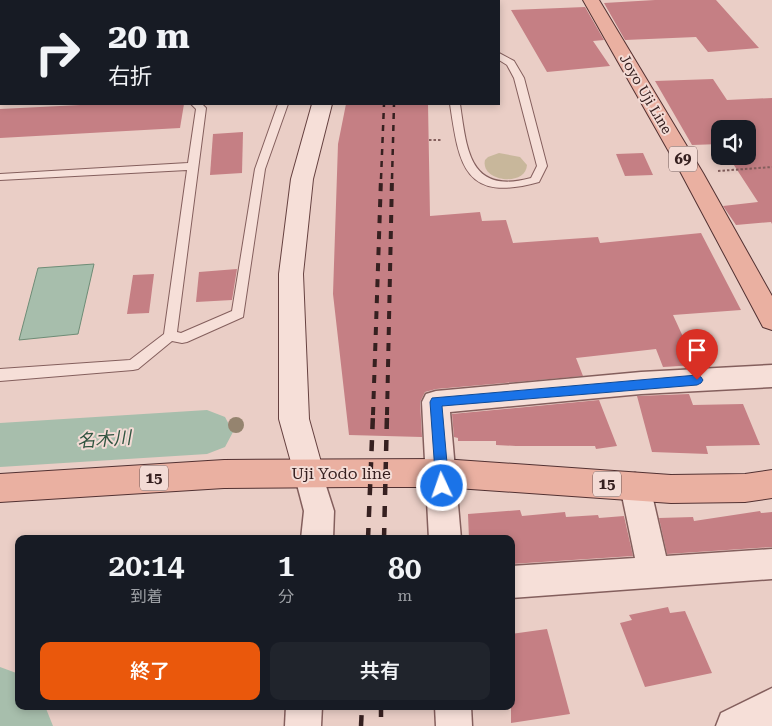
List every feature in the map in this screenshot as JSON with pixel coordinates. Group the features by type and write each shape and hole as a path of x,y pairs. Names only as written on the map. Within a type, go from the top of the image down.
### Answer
{"main road":[{"name":"Joyo Uji Line","path":"591,0 692,173 772,320"},
{"name":"Uji Yodo line","path":"0,488 224,474 309,473 442,473 671,489 745,488 772,484"}],"street":[{"path":"317,535 319,511 294,419 291,274 302,180 322,105"},
{"path":"445,535 436,402 641,383 772,376"},
{"path":"635,486 654,572"},
{"path":"515,582 772,564"},
{"path":"734,726 772,706"},
{"path":"303,726 304,710"},
{"path":"453,710 454,726"}],"lane":[{"path":"455,105 465,160 475,174 491,184 521,185 535,180 542,166 519,78 511,63 500,57"},
{"path":"0,375 133,365 170,336 201,108 197,105"},
{"path":"170,336 182,338 238,314 260,169 283,105"},
{"path":"0,177 193,166"}],"path":[{"path":"429,140 441,140"},
{"path":"692,173 772,167"}],"shaded area":[{"path":"499,153 520,157 527,165 525,172 519,177 512,179 496,177 489,173 485,167 485,160"},
{"path":"94,264 78,334 19,340 38,268"}],"building":[{"path":"655,0 716,0 759,48 708,52 696,37 625,40 604,3"},
{"path":"585,7 604,40 593,41 610,66 547,72 511,10"},
{"path":"713,79 727,100 772,98 772,224 771,222 736,225 723,206 758,202 734,165 756,165 756,120 711,120 711,144 692,145 655,81"},
{"path":"80,105 184,105 180,128 0,138 0,109"},
{"path":"346,105 428,105 430,216 480,212 482,221 506,220 513,243 598,237 600,243 701,233 741,310 673,315 696,365 663,367 656,349 576,358 583,376 436,389 425,392 420,402 422,437 349,435 333,294 338,144"},
{"path":"243,132 242,173 210,175 213,134"},
{"path":"643,153 653,175 625,176 616,154"},
{"path":"237,269 232,300 196,302 199,272"},
{"path":"154,274 149,313 127,314 133,275"},
{"path":"689,394 693,405 743,404 760,445 706,446 708,454 652,452 637,396"},
{"path":"599,400 617,446 596,449 595,446 496,445 496,441 458,441 458,438 454,437 452,414"},
{"path":"520,510 522,516 565,512 566,517 598,515 599,518 624,516 633,556 515,564 515,535 469,535 468,514"},
{"path":"760,511 761,513 772,512 772,547 667,554 659,518 693,517 694,521"},
{"path":"668,607 670,613 685,611 712,673 645,687 620,623 632,620 629,615"},
{"path":"547,629 570,714 511,723 511,710 515,710 515,633"}],"waterway":[{"name":"名木川","path":"0,445 207,432"},
{"path":"0,699 20,726"}],"railway":[{"path":"381,179 384,105"},
{"path":"392,179 394,105"},
{"path":"373,415 381,178"},
{"path":"387,415 392,178"},
{"path":"368,535 373,414"},
{"path":"384,535 387,414"},
{"path":"361,726 362,710"},
{"path":"381,710 381,726"}],"route":[{"path":"442,486 436,402 641,383 697,380"}]}
